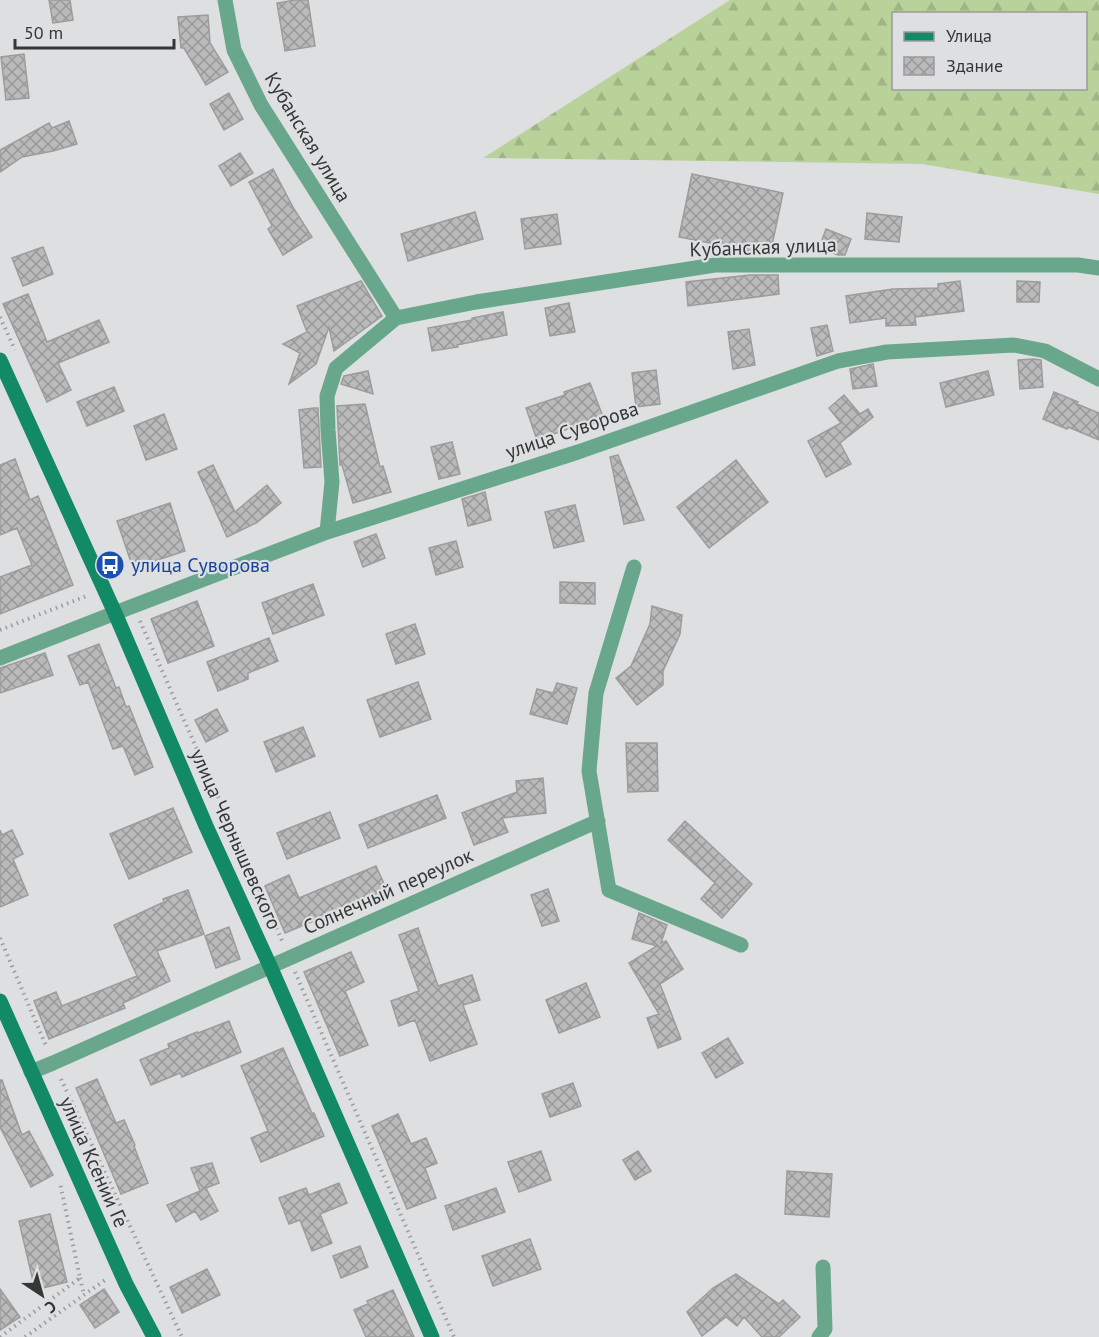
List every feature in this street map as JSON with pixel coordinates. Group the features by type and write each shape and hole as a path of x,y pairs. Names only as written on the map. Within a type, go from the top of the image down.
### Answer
{"street":[{"name":"Кубанская улица","path":"225,0 234,50 261,105 396,318"},
{"name":"Кубанская улица","path":"327,532 332,482 327,396 336,368 396,318 476,302 715,265 1078,265 1099,268"},
{"name":"улица Суворова","path":"0,658 327,532 578,452 838,361 887,352 1014,345 1045,351 1099,379"},
{"name":"улица Чернышевского","path":"0,360 104,588 206,826 270,966 432,1337"},
{"path":"634,567 597,693 589,771 609,890 741,945"},
{"name":"Солнечный переулок","path":"31,1071 598,821"},
{"name":"улица Ксении Ге","path":"0,1001 119,1269 154,1337"},
{"path":"823,1267 823,1334"}],"path":[{"path":"0,317 20,359"},
{"path":"0,630 104,588"},
{"path":"134,606 454,1337"},
{"path":"0,938 53,1063 183,1337"},
{"path":"59,1179 84,1294"},
{"path":"25,1337 119,1269"},
{"path":"0,1337 80,1278"}],"green space":[{"path":"730,0 1099,0 1099,194 922,164 483,158"}],"building":[{"path":"49,0 70,0 73,20 53,23"},
{"path":"308,0 315,46 285,51 277,3"},
{"path":"208,15 210,43 228,72 206,85 184,48 181,48 178,17"},
{"path":"24,54 29,98 6,100 1,57"},
{"path":"229,93 243,119 224,130 210,104"},
{"path":"69,121 77,144 22,157 0,172 0,150 49,123 52,128"},
{"path":"240,153 253,173 231,186 219,166"},
{"path":"273,169 312,237 283,255 268,229 272,226 249,182"},
{"path":"692,174 783,193 770,255 679,237"},
{"path":"475,212 483,239 408,261 401,234"},
{"path":"867,213 902,217 899,242 865,239"},
{"path":"557,214 561,244 525,249 521,219"},
{"path":"826,229 851,239 845,255 838,255 819,248"},
{"path":"43,247 53,274 23,286 12,258"},
{"path":"750,275 778,275 779,294 688,306 686,282"},
{"path":"361,281 382,316 334,351 329,327 316,364 289,384 300,353 283,344 307,332 297,306"},
{"path":"960,281 964,311 915,317 916,325 886,326 886,318 850,323 846,296 893,289 938,288 938,284"},
{"path":"1017,281 1040,282 1039,302 1017,302"},
{"path":"28,294 47,342 99,320 109,342 58,363 71,390 47,402 3,304"},
{"path":"569,303 575,332 550,336 545,308"},
{"path":"503,312 507,335 432,351 428,328"},
{"path":"827,325 833,351 817,356 811,328"},
{"path":"749,329 755,365 733,369 728,332"},
{"path":"1018,360 1041,360 1043,387 1020,389"},
{"path":"873,364 877,386 853,389 850,369"},
{"path":"656,370 660,404 636,407 632,373"},
{"path":"368,371 373,394 341,384 344,376"},
{"path":"988,371 994,395 946,407 940,383"},
{"path":"590,383 604,419 578,430 576,426 537,440 526,408 565,395 564,392"},
{"path":"114,387 124,411 87,426 77,402"},
{"path":"1054,392 1099,413 1099,440 1043,419"},
{"path":"844,395 860,414 868,409 873,417 840,443 851,464 826,477 808,441 841,423 829,408"},
{"path":"365,404 380,467 383,466 391,492 353,503 342,465 340,465 337,406"},
{"path":"318,408 321,467 304,468 299,410"},
{"path":"164,414 177,449 146,460 134,426"},
{"path":"452,442 460,474 439,479 431,447"},
{"path":"618,455 644,520 624,524 610,457"},
{"path":"15,459 30,500 38,496 73,585 0,614 0,577 32,565 17,528 0,535 0,465"},
{"path":"736,460 768,502 709,548 677,507"},
{"path":"213,465 235,512 267,485 281,503 256,523 227,537 198,472"},
{"path":"485,492 491,520 468,526 462,499"},
{"path":"170,503 185,551 133,568 117,521"},
{"path":"575,505 584,541 554,548 545,512"},
{"path":"376,534 385,558 363,567 354,542"},
{"path":"456,541 463,567 436,575 429,548"},
{"path":"560,582 595,583 595,604 560,603"},
{"path":"313,584 324,615 273,634 262,603"},
{"path":"197,601 214,646 168,663 151,619"},
{"path":"652,606 682,615 680,634 663,671 663,685 637,705 616,678 631,666 650,624"},
{"path":"415,624 425,654 396,664 386,634"},
{"path":"269,638 278,661 248,673 248,679 218,691 207,662"},
{"path":"99,644 116,688 119,687 126,707 129,706 153,767 135,775 123,746 113,749 88,682 80,685 68,656"},
{"path":"45,653 53,675 0,693 0,668"},
{"path":"418,682 431,719 380,737 367,700"},
{"path":"557,683 577,688 567,724 530,714 537,689 553,693"},
{"path":"217,709 228,731 206,742 195,720"},
{"path":"303,727 315,756 276,772 264,742"},
{"path":"626,743 657,743 658,791 628,792"},
{"path":"543,778 546,813 502,818 508,832 474,845 462,813 517,792 516,781"},
{"path":"437,795 446,818 368,848 359,825"},
{"path":"173,808 192,852 129,879 110,834"},
{"path":"330,812 340,838 287,859 277,833"},
{"path":"685,821 752,884 722,918 701,899 715,883 668,840"},
{"path":"0,830 2,835 12,830 23,854 13,859 28,895 0,907"},
{"path":"376,866 387,890 285,933 265,886 289,875 299,898"},
{"path":"548,889 559,921 542,926 531,895"},
{"path":"188,890 204,934 157,951 170,981 123,1003 125,1008 49,1039 34,1001 56,992 62,1006 137,976 114,925 164,902 163,899"},
{"path":"639,913 667,925 661,943 666,941 683,969 660,984 681,1039 658,1048 647,1018 659,1014 629,963 657,946 632,939"},
{"path":"229,927 240,959 216,968 205,936"},
{"path":"418,928 438,986 472,975 480,1000 463,1005 477,1044 430,1061 415,1020 399,1026 391,1001 419,991 399,935"},
{"path":"351,952 364,982 345,991 368,1045 340,1056 304,972"},
{"path":"586,983 600,1017 559,1033 546,1000"},
{"path":"229,1021 241,1052 182,1077 180,1073 151,1085 140,1060 169,1048 168,1044"},
{"path":"728,1038 743,1063 716,1078 702,1053"},
{"path":"283,1048 324,1136 261,1162 251,1138 268,1131 241,1066"},
{"path":"97,1079 116,1123 124,1120 148,1183 121,1194 76,1088"},
{"path":"0,1080 2,1080 22,1135 29,1131 53,1175 31,1187 0,1127"},
{"path":"573,1083 581,1106 550,1117 542,1094"},
{"path":"398,1114 411,1144 426,1138 437,1163 425,1168 436,1198 407,1209 372,1126"},
{"path":"541,1151 551,1180 519,1192 508,1162"},
{"path":"638,1151 651,1171 635,1180 623,1160"},
{"path":"212,1163 219,1183 206,1188 218,1211 201,1220 195,1211 176,1222 167,1205 200,1191 191,1168"},
{"path":"787,1171 832,1174 829,1217 785,1214"},
{"path":"339,1183 347,1203 320,1214 332,1243 312,1251 300,1220 289,1224 279,1198 306,1188 309,1195"},
{"path":"496,1188 505,1212 453,1230 445,1206"},
{"path":"50,1214 67,1282 35,1290 19,1221"},
{"path":"530,1239 541,1269 493,1286 482,1256"},
{"path":"360,1246 368,1267 341,1278 333,1256"},
{"path":"207,1269 220,1295 182,1313 170,1287"},
{"path":"736,1274 779,1304 783,1300 800,1317 779,1337 762,1337 744,1317 737,1326 726,1317 702,1336 687,1312 713,1288"},
{"path":"0,1289 20,1317 0,1330"},
{"path":"104,1289 119,1312 95,1328 80,1305"},
{"path":"393,1290 414,1337 366,1337 354,1310 368,1304 367,1301"}],"place":[{"name":"улица Суворова","path":"110,565"}]}
